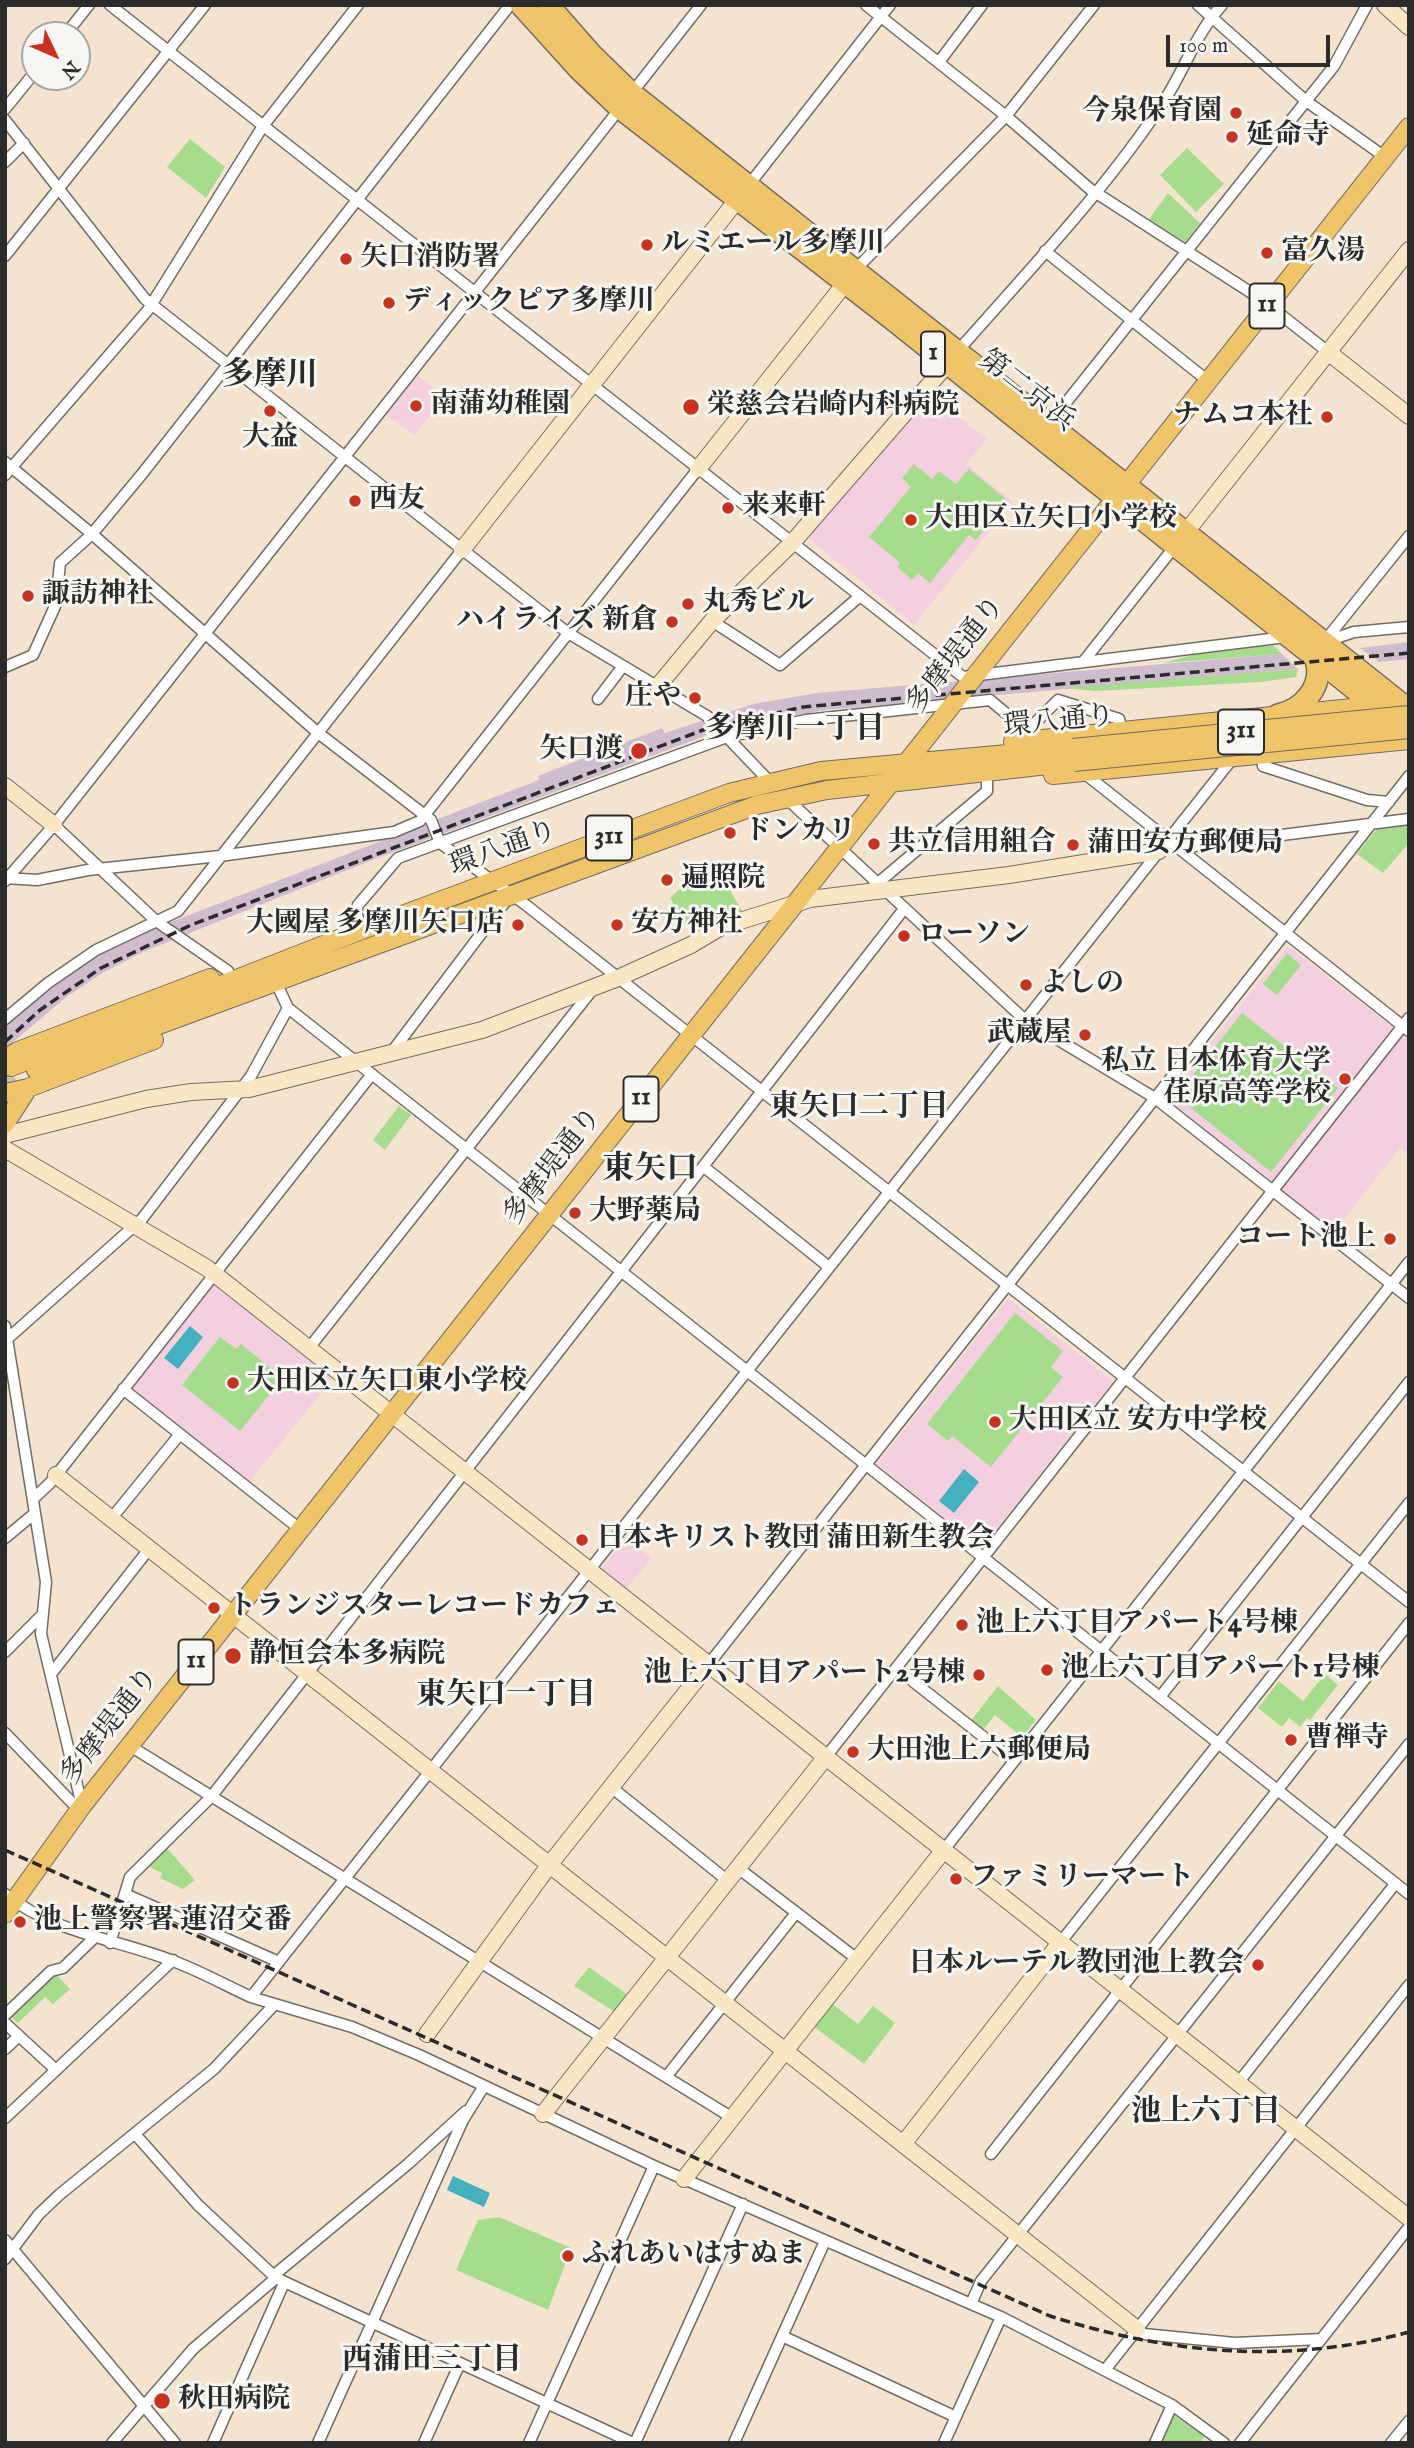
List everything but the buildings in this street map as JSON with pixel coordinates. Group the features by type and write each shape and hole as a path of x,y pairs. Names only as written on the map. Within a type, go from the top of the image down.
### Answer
{"highway":[{"name":"第二京浜","path":"521,5 579,69 626,101 851,276 1320,651 1407,708"},
{"name":"第二京浜","path":"548,5 626,101"},
{"name":"第二京浜","path":"952,358 1049,424 1120,491"},
{"name":"第二京浜","path":"1180,539 1287,637 1320,651 1374,706 1409,730"},
{"path":"1278,715 1295,709 1308,697 1317,680 1320,651"}],"main road":[{"name":"多摩堤通り","path":"8,1903 1409,127"},
{"path":"962,756 1028,736 1122,731 1374,706 1407,708"},
{"name":"環八通り","path":"13,1077 321,957 510,896 728,815 786,798 1077,761 1407,708"},
{"name":"環八通り","path":"321,957 362,930 729,793 769,781 821,771 962,756 1077,761 1409,730"},
{"path":"1077,761 1233,758 1409,740"},
{"path":"5,1125 18,1051 228,971 292,951 321,957"},
{"path":"13,1077 280,991 321,957"}],"street":[{"path":"76,21 89,5"},
{"path":"110,5 962,677 1287,637"},
{"path":"5,256 205,5"},
{"path":"358,5 263,126 153,304 7,468 92,534 317,732 431,820 440,843 491,883 526,905 1409,1602"},
{"path":"5,667 33,655 56,604 60,564 92,534 510,5"},
{"path":"6,879 54,825 701,5"},
{"path":"866,5 1006,116 1095,193 1268,305 1409,416"},
{"path":"5,1019 47,984 96,950 178,911 890,5"},
{"path":"939,62 982,5"},
{"path":"6,879 37,880 102,868 220,856 394,832 420,821 851,276 1006,116 1094,5"},
{"path":"1198,5 1306,101 1385,157"},
{"path":"658,686 712,621 792,543 1095,193 1165,100 1203,26 1222,5"},
{"path":"1049,424 1306,101 1349,43 1367,5"},
{"path":"1385,5 1409,27"},
{"path":"5,109 21,89"},
{"path":"5,120 153,304 568,633 707,716 769,781"},
{"path":"5,162 24,144"},
{"path":"1083,662 1409,250"},
{"path":"1045,251 1208,381"},
{"path":"1320,651 1409,536"},
{"path":"712,621 779,665 859,597"},
{"path":"1320,651 1354,632 1409,627"},
{"path":"598,699 623,666"},
{"path":"362,930 356,912 358,905 393,862 727,737 806,719 990,700 1028,736 1044,710 1058,700 1119,719 1122,731"},
{"path":"1262,755 1263,766 1367,800 1389,802"},
{"path":"251,1997 1233,758"},
{"path":"1077,761 1164,845"},
{"path":"876,889 987,791 987,773"},
{"path":"423,2041 550,1864 1409,776"},
{"path":"5,786 54,825 156,921 228,971"},
{"path":"786,798 876,889 904,909 1025,1020 1155,1098 1409,1298"},
{"path":"5,1135 146,1099 241,1089 390,1055 482,1030 618,978 691,945 721,927 810,899 1164,845 1181,848 1409,819"},
{"path":"543,2114 1407,1025 1285,933 1181,848"},
{"path":"390,1055 510,896"},
{"path":"110,1944 130,1877 211,1797 904,909"},
{"path":"309,1348 595,987"},
{"path":"280,991 288,1008 1409,1894"},
{"path":"6,1340 135,1226 241,1089 288,1008"},
{"path":"33,1499 56,1475 372,1074"},
{"path":"5,1149 214,1274 1409,2218"},
{"path":"704,1167 829,1267"},
{"path":"684,2179 1241,1471 1409,1262"},
{"path":"5,1326 46,1583 41,1634 81,1808"},
{"path":"1160,1696 1409,1382"},
{"path":"124,1389 301,1530"},
{"path":"111,1519 180,1434"},
{"path":"56,1475 1144,2334 1235,2343 1321,2339"},
{"path":"903,2144 1409,1503"},
{"path":"5,1538 35,1513"},
{"path":"51,1674 149,1549"},
{"path":"5,1652 43,1614"},
{"path":"991,2154 1409,1623"},
{"path":"896,1668 1014,1761"},
{"path":"6,1736 81,1808"},
{"path":"971,2304 981,2281 1020,2236 1409,1744"},
{"path":"130,1746 731,2117"},
{"path":"611,1787 733,1874 796,1913 857,1959"},
{"path":"1238,2083 1395,1884"},
{"path":"125,1894 279,1962"},
{"path":"8,1903 110,1944 173,1960 273,2006 352,2027 654,2166 1001,2316 1172,2405 1224,2443"},
{"path":"666,2077 796,1913"},
{"path":"5,2015 51,1971 63,1968 94,1938"},
{"path":"5,2118 173,1960"},
{"path":"1105,2370 1409,1985"},
{"path":"5,2259 9,2244 39,2214 67,2188 214,2069 273,2006"},
{"path":"5,2023 56,2070"},
{"path":"5,2049 19,2036"},
{"path":"318,2443 371,2322 473,2104 484,2087"},
{"path":"112,2443 193,2349 277,2279 473,2104"},
{"path":"135,2134 198,2205 277,2279 634,2443 743,2204"},
{"path":"529,2443 654,2166"},
{"path":"1240,2443 1409,2227"},
{"path":"734,2443 825,2241"},
{"path":"9,2244 174,2443"},
{"path":"213,2443 277,2279"},
{"path":"944,2443 1001,2316"},
{"path":"782,2336 956,2417"},
{"path":"424,2443 460,2363"},
{"path":"1155,2443 1172,2405"},
{"path":"1391,2443 1409,2421"}],"shaded area":[{"name":"南蒲幼稚園","path":"417,375 445,397 415,435 387,415"},
{"name":"大田区立矢口小学校","path":"930,395 987,439 966,464 1013,502 914,625 808,538"},
{"path":"1409,642 1409,659 1379,662 1360,648"},
{"path":"1282,654 1298,669 824,710 713,733 380,857 145,951 104,972 65,998 5,1049 5,1027 22,1011 76,970 114,947 153,929 539,780 538,776 662,728 665,733 753,704 817,693"},
{"path":"1288,946 1395,1029 1272,1181 1166,1098"},
{"path":"1403,1035 1409,1040 1409,1154 1400,1148 1335,1231 1281,1190"},
{"name":"大田区立矢口東小学校","path":"214,1285 334,1377 250,1481 132,1388"},
{"name":"大田区立 安方中学校","path":"1008,1298 1113,1381 982,1547 877,1464"},
{"path":"627,1538 652,1558 625,1590 600,1570"}],"green space":[{"path":"190,139 225,167 206,198 167,167"},
{"path":"1187,148 1224,184 1196,212 1160,175"},
{"path":"1168,193 1200,223 1185,242 1149,219"},
{"path":"914,464 932,479 939,471 956,484 969,469 1008,501 976,540 969,535 930,583 918,573 912,580 897,567 900,563 869,537 911,487 902,478"},
{"path":"1272,644 1282,654 1163,663 1222,647"},
{"path":"1298,669 1296,677 1261,682 1095,691 1063,688"},
{"path":"1405,822 1409,826 1409,843 1383,873 1357,854 1381,824"},
{"path":"712,859 742,911 693,935 670,898"},
{"path":"1287,953 1301,965 1277,995 1263,984"},
{"path":"1242,1013 1338,1088 1271,1172 1176,1096"},
{"path":"399,1106 411,1115 385,1150 373,1140"},
{"path":"1015,1313 1063,1351 1051,1367 1063,1377 991,1467 952,1436 948,1441 927,1424"},
{"path":"220,1337 236,1349 241,1344 283,1378 240,1431 182,1385"},
{"path":"1325,1674 1338,1685 1310,1720 1307,1718 1300,1727 1289,1718 1282,1727 1258,1708 1279,1681 1303,1701"},
{"path":"998,1686 1036,1720 1022,1737 995,1715 982,1731 970,1722"},
{"path":"166,1847 195,1880 183,1889 160,1878 162,1873 147,1866"},
{"path":"589,1967 628,1995 615,2012 574,1986"},
{"path":"55,1973 70,1989 53,2004 45,1997 18,2023 9,2015"},
{"path":"831,2003 858,2024 873,2006 895,2023 864,2064 813,2026"},
{"path":"499,2217 571,2248 548,2310 456,2270 478,2220"},
{"path":"1172,2414 1204,2436 1201,2443 1159,2443"}],"water":[{"path":"190,1326 203,1337 178,1369 164,1358"},
{"path":"964,1469 979,1482 954,1513 939,1501"},
{"path":"453,2176 490,2193 484,2207 447,2190"}],"tunnel":[{"path":"5,1082 15,1078"}],"railway":[{"path":"5,1042 40,1010 101,968 191,925 703,730 803,707 1409,653"},
{"path":"5,1850 1050,2316 1139,2339 1228,2351 1318,2349 1409,2332"}],"place":[{"name":"今泉保育園","path":"1236,113"},
{"name":"延命寺","path":"1232,137"},
{"name":"ルミエール多摩川","path":"647,245"},
{"name":"富久湯","path":"1267,253"},
{"name":"矢口消防署","path":"346,259"},
{"name":"ディックピア多摩川","path":"389,303"},
{"name":"南蒲幼稚園","path":"416,406"},
{"name":"栄慈会岩崎内科病院","path":"691,407"},
{"name":"大益","path":"270,411"},
{"name":"ナムコ本社","path":"1327,417"},
{"name":"西友","path":"355,501"},
{"name":"来来軒","path":"728,508"},
{"name":"大田区立矢口小学校","path":"911,520"},
{"name":"諏訪神社","path":"28,596"},
{"name":"丸秀ビル","path":"688,604"},
{"name":"ハイライズ 新倉","path":"672,622"},
{"name":"庄や","path":"695,698"},
{"name":"矢口渡","path":"639,751"},
{"name":"ドンカリ","path":"730,833"},
{"name":"共立信用組合","path":"874,844"},
{"name":"蒲田安方郵便局","path":"1073,845"},
{"name":"遍照院","path":"667,880"},
{"name":"大國屋 多摩川矢口店","path":"518,925"},
{"name":"安方神社","path":"617,925"},
{"name":"ローソン","path":"904,936"},
{"name":"よしの","path":"1026,985"},
{"name":"武蔵屋","path":"1085,1035"},
{"name":"私立 日本体育大学 荏原高等学校","path":"1345,1079"},
{"name":"大野薬局","path":"575,1213"},
{"name":"コート池上","path":"1390,1239"},
{"name":"大田区立矢口東小学校","path":"233,1383"},
{"name":"大田区立 安方中学校","path":"995,1422"},
{"name":"日本キリスト教団 蒲田新生教会","path":"582,1540"},
{"name":"トランジスターレコードカフェ","path":"214,1608"},
{"name":"池上六丁目アパート4号棟","path":"962,1625"},
{"name":"静恒会本多病院","path":"233,1656"},
{"name":"池上六丁目アパート1号棟","path":"1047,1670"},
{"name":"池上六丁目アパート2号棟","path":"979,1675"},
{"name":"曹禅寺","path":"1291,1740"},
{"name":"大田池上六郵便局","path":"853,1752"},
{"name":"ファミリーマート","path":"956,1879"},
{"name":"池上警察署 蓮沼交番","path":"20,1922"},
{"name":"日本ルーテル教団池上教会","path":"1258,1965"},
{"name":"ふれあいはすぬま","path":"568,2256"},
{"name":"秋田病院","path":"162,2401"}],"district":[{"name":"多摩川","path":"270,377"},
{"name":"多摩川一丁目","path":"795,731"},
{"name":"東矢口二丁目","path":"859,1109"},
{"name":"東矢口","path":"650,1171"},
{"name":"東矢口一丁目","path":"506,1697"},
{"name":"池上六丁目","path":"1206,2114"},
{"name":"西蒲田三丁目","path":"432,2362"}]}
